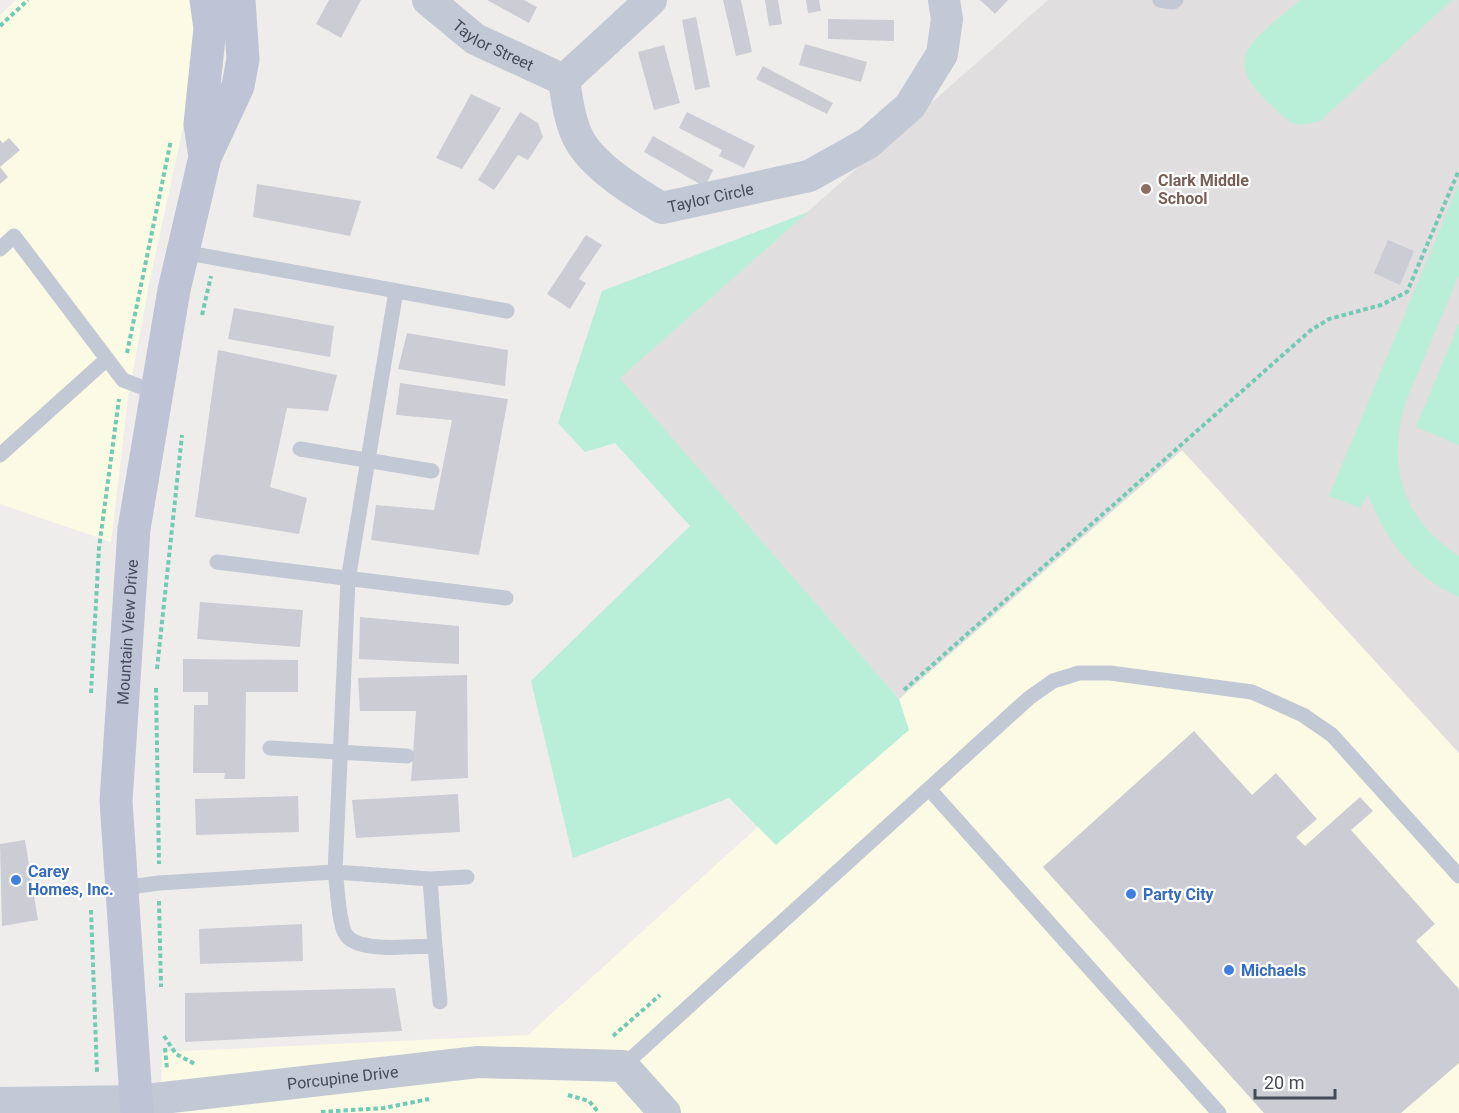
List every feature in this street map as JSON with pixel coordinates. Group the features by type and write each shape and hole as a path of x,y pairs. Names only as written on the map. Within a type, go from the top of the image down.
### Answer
{"street":[{"name":"Mountain View Drive","path":"204,157 200,124 210,28 206,0"},
{"name":"Mountain View Drive","path":"137,1107 116,801 134,529 183,252 204,157 238,86 243,59 239,0"},
{"name":"Taylor Street","path":"428,0 475,39 564,80"},
{"path":"564,80 651,0"},
{"name":"Taylor Circle","path":"564,80 568,106 581,143 634,192 662,208 673,206 809,176 868,143 910,106 942,54 948,19 944,0"},
{"path":"614,1054 665,1113"},
{"name":"Porcupine Drive","path":"0,1103 137,1107 478,1062 614,1054"}],"lane":[{"path":"1160,0 1173,2 1176,0"},
{"path":"0,249 14,236 123,380 157,393"},
{"path":"183,252 507,311"},
{"path":"396,291 348,580 335,872 344,932 351,942 365,946 435,946"},
{"path":"0,455 107,359"},
{"path":"300,449 432,471"},
{"path":"217,562 506,598"},
{"path":"614,1054 930,790 1029,699 1053,681 1079,673 1110,673 1252,692 1303,715 1332,735 1459,876"},
{"path":"270,748 407,756"},
{"path":"930,790 1219,1113"},
{"path":"122,888 159,883 335,872 430,879 467,877"},
{"path":"430,879 440,1002"}],"path":[{"path":"0,26 28,0"},
{"path":"904,690 1311,330 1329,319 1381,305 1407,292 1459,170"},
{"path":"200,327 215,258"},
{"path":"156,676 183,431"},
{"path":"156,687 161,992"},
{"path":"614,1054 660,995"},
{"path":"163,1027 164,1038 176,1054 191,1064 203,1063"},
{"path":"318,1112 384,1108 438,1097"},
{"path":"589,1101 599,1113"}],"shaded area":[{"path":"16,0 197,0 190,95 150,279 128,398 111,542 0,504 0,15"},
{"name":"Clark Middle School","path":"1048,0 1459,0 1459,753 1182,450 899,699 619,378"},
{"path":"1182,450 1459,753 1459,1113 161,1113 162,1052 528,1035 899,699"}],"green space":[{"path":"1300,0 1452,0 1320,121 1299,125 1282,116 1256,89 1247,75 1245,61 1251,44"},
{"path":"1459,184 1459,275 1406,401 1398,447 1399,468 1412,508 1424,525 1459,556 1459,597 1428,579 1403,555 1383,527 1368,494 1360,508 1329,496"},
{"path":"808,212 620,378 899,699 909,730 776,845 729,798 573,858 531,681 690,526 615,443 585,452 558,423 602,291"},
{"path":"1459,323 1459,445 1416,427"}],"building":[{"path":"329,0 361,0 341,38 316,24"},
{"path":"487,0 524,0 537,7 529,23"},
{"path":"723,0 741,0 752,52 736,56"},
{"path":"765,0 778,0 782,24 769,26"},
{"path":"806,0 819,0 821,11 808,13"},
{"path":"980,0 1008,0 995,14"},
{"path":"696,17 710,87 695,90 682,20"},
{"path":"828,19 894,20 894,41 828,39"},
{"path":"805,44 867,62 861,82 799,65"},
{"path":"664,45 680,103 654,110 638,52"},
{"path":"763,66 833,103 827,114 756,79"},
{"path":"471,94 501,108 462,169 436,158"},
{"path":"520,112 538,123 543,137 528,160 518,155 494,190 478,180"},
{"path":"687,112 755,146 744,168 719,156 722,150 679,128"},
{"path":"653,136 713,170 705,187 644,152"},
{"path":"9,138 20,150 0,167 0,140 3,143"},
{"path":"0,167 8,177 0,184"},
{"path":"257,184 361,201 350,236 253,217"},
{"path":"586,235 602,245 579,279 586,283 570,309 547,294"},
{"path":"1388,240 1414,251 1400,285 1374,273"},
{"path":"234,308 334,326 330,357 228,339"},
{"path":"407,333 508,350 505,386 398,369"},
{"path":"218,350 337,375 328,411 287,408 270,487 307,498 299,534 195,517"},
{"path":"400,383 508,399 479,555 371,540 376,505 434,510 452,420 396,415"},
{"path":"200,602 303,610 300,647 197,639"},
{"path":"360,617 459,626 459,664 359,659"},
{"path":"183,659 298,660 298,692 246,692 245,779 224,779 225,773 193,773 194,705 208,705 208,692 183,692"},
{"path":"467,675 468,778 411,781 416,711 360,711 358,678"},
{"path":"1194,731 1252,795 1276,773 1317,819 1296,837 1305,846 1360,797 1373,811 1351,830 1435,924 1416,941 1459,989 1459,1063 1401,1113 1264,1113 1043,867"},
{"path":"458,794 460,832 356,838 352,800"},
{"path":"298,796 299,832 196,835 195,799"},
{"name":"Carey Homes, Inc.","path":"25,840 38,920 2,926 0,844"},
{"path":"302,924 303,961 200,964 199,929"},
{"path":"395,988 402,1031 185,1042 185,993"}],"place":[{"name":"Clark Middle School","path":"1146,189"},
{"name":"Carey Homes, Inc.","path":"16,880"},
{"name":"Party City","path":"1131,894"},
{"name":"Michaels","path":"1229,970"}]}
